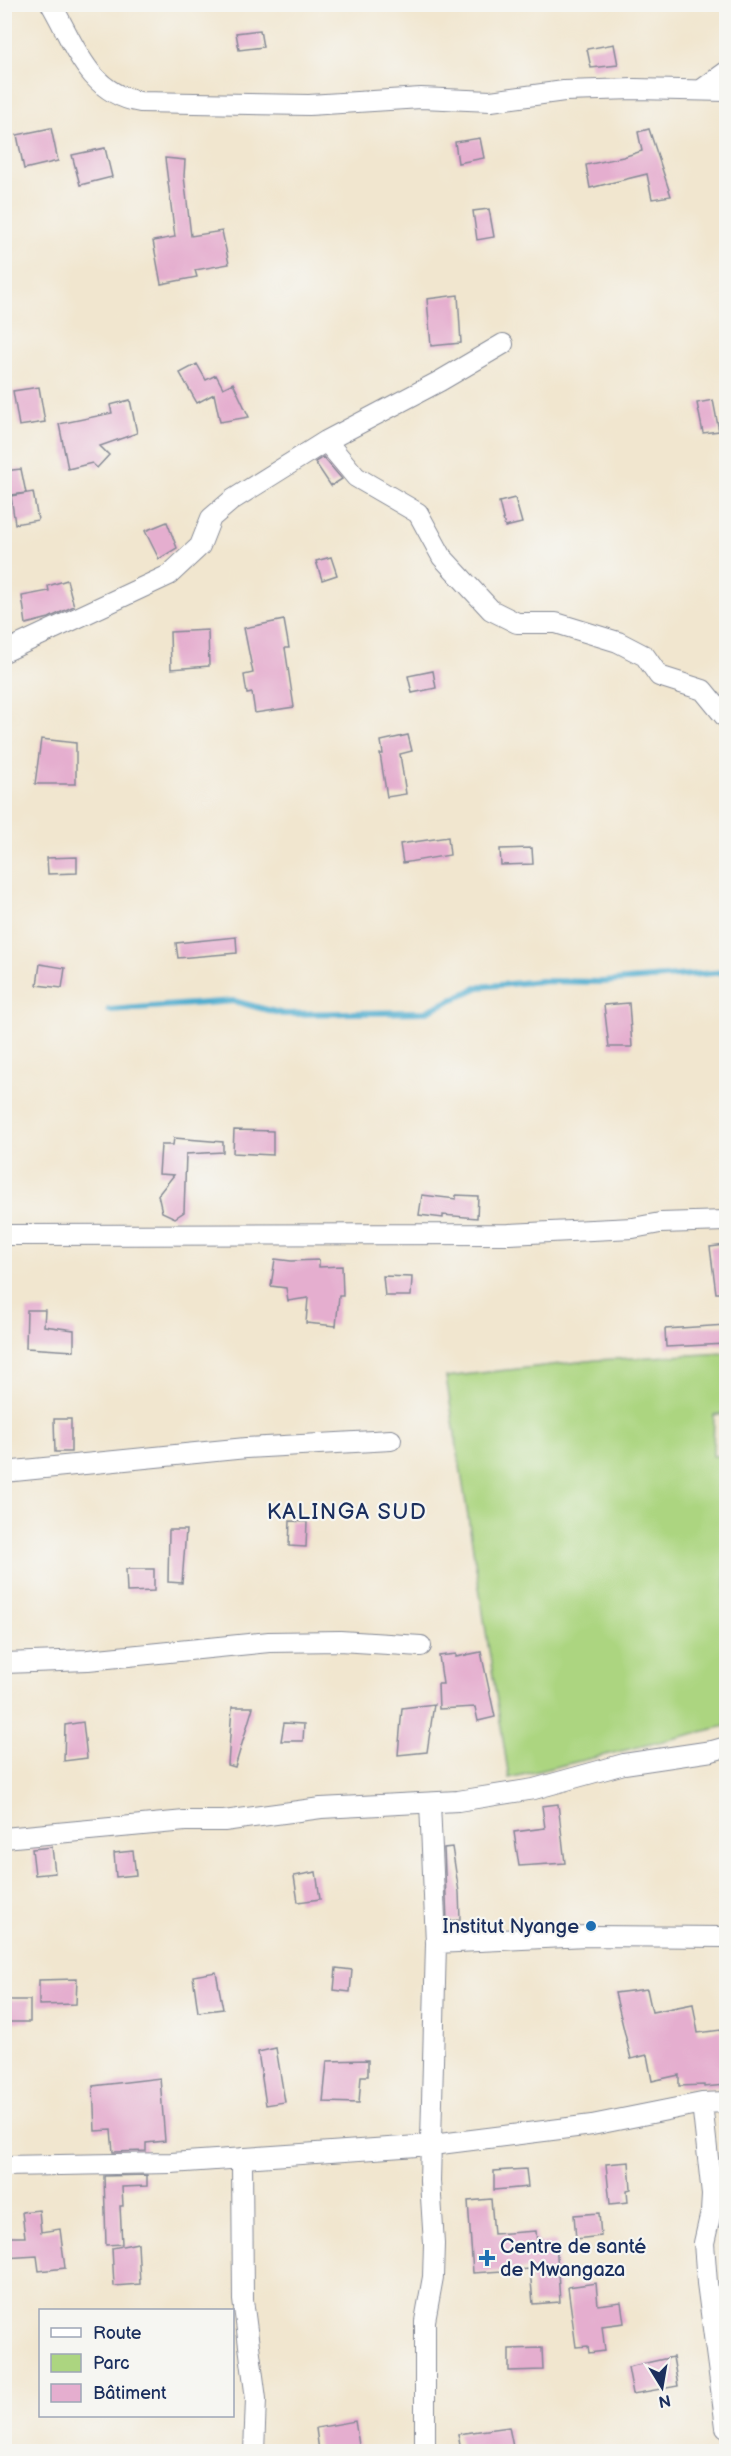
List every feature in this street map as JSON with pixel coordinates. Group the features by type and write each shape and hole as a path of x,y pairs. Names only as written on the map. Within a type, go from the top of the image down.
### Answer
{"street":[{"path":"51,4 81,61 102,86 123,99 140,102 309,105 421,98 491,101 564,91 635,88 726,91"},
{"path":"701,90 714,78 726,72"},
{"path":"4,652 169,575 200,546 211,518 232,500 326,441 440,381 503,344"},
{"path":"326,441 356,477 418,513 442,557 491,610 517,623 556,622 618,642 645,656 659,676 703,690 726,718"},
{"path":"4,1235 509,1234 633,1228 660,1223 726,1221"},
{"path":"4,1472 246,1448 391,1440"},
{"path":"4,1663 88,1660 269,1642 340,1641 422,1646"},
{"path":"4,1838 185,1821 224,1821 311,1809 430,1803 534,1789 624,1764 726,1747"},
{"path":"425,2451 425,2321 432,2277 434,2244 430,2181 436,1943 430,1803"},
{"path":"436,1943 587,1936 726,1937"},
{"path":"4,2166 171,2163 432,2145 592,2125 702,2103 726,2102"},
{"path":"702,2103 712,2195 711,2212 704,2243 726,2427"},
{"path":"242,2158 243,2300 256,2399 254,2451"}],"green space":[{"path":"726,1353 726,1413 714,1415 713,1456 726,1455 726,1726 509,1778 446,1377 596,1360"}],"building":[{"path":"260,30 263,47 239,50 236,33"},
{"path":"614,44 618,65 591,68 587,49"},
{"path":"51,128 58,161 24,169 17,135"},
{"path":"649,129 671,196 652,199 647,174 590,188 586,165 642,151 638,132"},
{"path":"480,138 484,158 458,163 455,142"},
{"path":"105,148 112,177 80,185 72,155"},
{"path":"165,158 185,160 184,176 191,236 222,231 229,264 195,270 197,277 161,284 153,241 175,237"},
{"path":"489,209 494,237 477,240 473,211"},
{"path":"458,295 461,343 431,346 427,299"},
{"path":"197,364 206,380 216,375 223,388 233,383 249,417 220,422 214,394 197,403 180,373"},
{"path":"39,387 45,422 19,426 13,391"},
{"path":"130,400 137,433 100,446 109,455 97,468 92,463 68,469 59,424 112,413 110,405"},
{"path":"713,400 719,431 703,433 697,403"},
{"path":"323,457 342,479 331,486 315,462"},
{"path":"21,469 26,493 4,496 4,471"},
{"path":"33,492 38,520 15,524 11,496"},
{"path":"515,498 522,523 505,527 499,502"},
{"path":"167,522 177,548 159,559 145,531"},
{"path":"331,557 337,575 322,580 316,561"},
{"path":"67,580 74,606 49,618 26,624 22,596 49,591 48,586"},
{"path":"284,620 289,648 285,648 294,707 255,713 252,693 247,694 244,675 253,673 244,628"},
{"path":"208,630 209,666 171,669 170,632"},
{"path":"433,671 436,688 412,693 408,676"},
{"path":"408,735 412,751 400,754 406,794 387,797 380,754 383,754 381,741"},
{"path":"41,739 76,743 76,784 35,784"},
{"path":"448,837 450,855 403,863 400,844"},
{"path":"532,848 533,864 501,865 500,849"},
{"path":"77,857 77,873 48,874 47,858"},
{"path":"236,937 237,953 178,958 176,943"},
{"path":"40,964 65,968 62,988 37,985"},
{"path":"629,1003 632,1047 609,1047 604,1005"},
{"path":"234,1130 273,1131 273,1155 233,1153"},
{"path":"174,1138 223,1142 223,1152 186,1154 184,1212 175,1218 162,1212 158,1195 174,1175 159,1174 161,1145 173,1145"},
{"path":"422,1195 456,1199 456,1195 478,1196 477,1218 419,1215"},
{"path":"726,1245 726,1293 716,1293 710,1247"},
{"path":"275,1259 319,1260 319,1267 342,1266 343,1296 339,1296 336,1326 306,1323 308,1298 288,1301 286,1288 271,1286"},
{"path":"383,1276 412,1277 411,1296 385,1296"},
{"path":"27,1310 45,1310 44,1326 74,1330 74,1351 26,1348"},
{"path":"726,1325 726,1344 666,1347 665,1329"},
{"path":"54,1419 71,1419 71,1452 55,1452"},
{"path":"290,1521 307,1522 306,1547 289,1546"},
{"path":"169,1530 186,1530 182,1583 168,1582"},
{"path":"126,1569 154,1569 154,1591 127,1592"},
{"path":"481,1652 495,1717 478,1721 475,1707 439,1709 438,1684 443,1684 439,1656 456,1654 456,1657"},
{"path":"434,1704 427,1752 398,1755 402,1708"},
{"path":"232,1707 253,1707 235,1767 228,1765"},
{"path":"83,1722 87,1758 64,1761 65,1725"},
{"path":"284,1723 304,1724 303,1741 281,1741"},
{"path":"558,1804 565,1863 519,1866 514,1832 545,1828 542,1806"},
{"path":"52,1847 55,1873 35,1875 32,1849"},
{"path":"452,1847 459,1892 460,1920 447,1921 444,1848"},
{"path":"133,1851 136,1875 116,1877 114,1853"},
{"path":"316,1872 320,1899 298,1902 294,1876"},
{"path":"336,1968 352,1970 350,1992 334,1990"},
{"path":"216,1972 223,2009 198,2012 193,1976"},
{"path":"77,1979 76,2004 39,2005 39,1980"},
{"path":"647,1989 652,2012 693,2004 698,2033 721,2030 726,2085 679,2086 679,2075 652,2081 647,2055 631,2059 615,1993"},
{"path":"4,2000 30,2000 30,2022 4,2022"},
{"path":"276,2048 285,2102 266,2105 258,2052"},
{"path":"368,2060 368,2076 361,2076 359,2103 323,2102 327,2061"},
{"path":"160,2078 165,2141 146,2143 146,2151 113,2152 111,2130 95,2131 93,2086"},
{"path":"629,2162 631,2189 627,2190 628,2202 610,2204 606,2164"},
{"path":"526,2169 528,2187 494,2190 494,2171"},
{"path":"147,2175 147,2186 122,2187 123,2206 120,2206 122,2244 106,2245 104,2176"},
{"path":"491,2199 494,2234 536,2231 537,2243 556,2241 560,2302 533,2304 530,2269 473,2273 468,2201"},
{"path":"39,2210 41,2232 60,2229 65,2268 39,2271 37,2256 4,2258 4,2237 25,2237 22,2212"},
{"path":"599,2213 601,2236 576,2239 574,2215"},
{"path":"138,2243 140,2284 114,2286 112,2248"},
{"path":"596,2283 598,2305 621,2302 624,2323 602,2326 605,2351 589,2353 588,2346 576,2347 568,2287"},
{"path":"542,2348 543,2370 509,2371 509,2349"},
{"path":"673,2357 678,2386 633,2394 628,2367"},
{"path":"355,2421 360,2451 319,2451 316,2428"},
{"path":"509,2427 513,2447 492,2451 461,2451 458,2434"}],"waterway":[{"path":"109,1010 234,1001 283,1014 425,1012 479,987 541,981 602,982 726,972"}],"place":[{"name":"Institut Nyange","path":"591,1926"},
{"name":"Centre de santé de Mwangaza","path":"487,2258"}],"district":[{"name":"KALINGA SUD","path":"347,1511"}]}
